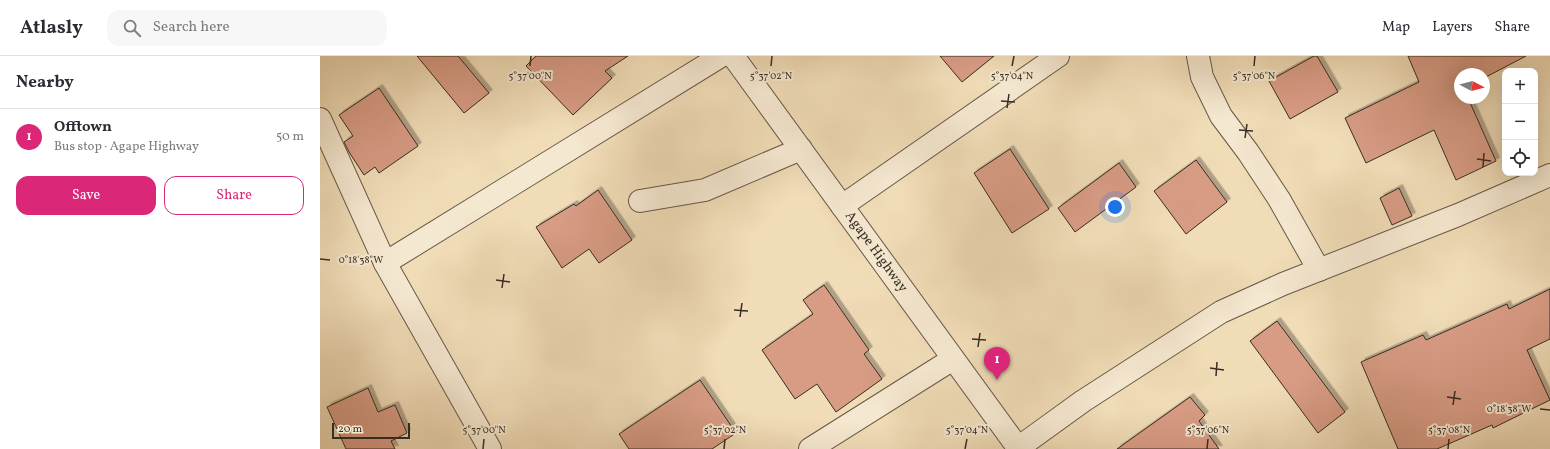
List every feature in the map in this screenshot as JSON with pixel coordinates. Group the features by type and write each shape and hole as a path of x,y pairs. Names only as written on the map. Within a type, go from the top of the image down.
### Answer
{"street":[{"path":"385,263 721,56"},
{"name":"Agape Highway","path":"733,56 1018,448"},
{"path":"842,206 1058,56"},
{"path":"1198,56 1202,77 1221,116 1248,152 1279,199 1318,270"},
{"path":"320,119 385,263 490,449"},
{"path":"640,201 704,190 801,149"},
{"path":"1018,448 1083,401 1221,312 1318,270 1458,215 1550,175"},
{"path":"810,449 954,359"}],"building":[{"path":"417,56 458,56 489,93 464,113"},
{"path":"536,56 628,56 605,71 612,78 573,115 526,66"},
{"path":"940,56 994,56 962,82"},
{"path":"1314,56 1317,56 1338,92 1290,119 1269,81"},
{"path":"1408,56 1526,56 1490,75 1490,68 1454,68 1454,104 1471,104 1496,161 1456,180 1434,130 1366,163 1345,118 1419,82"},
{"path":"379,88 418,146 379,173 375,167 364,175 344,142 353,136 339,115"},
{"path":"1010,149 1049,209 1012,233 974,173"},
{"path":"1196,160 1227,202 1186,234 1154,191"},
{"path":"1119,163 1136,187 1075,232 1058,208"},
{"path":"1399,188 1412,216 1392,225 1380,198"},
{"path":"598,190 632,240 599,263 589,249 562,268 536,227 574,204 576,206"},
{"path":"824,285 869,350 864,354 882,379 836,412 817,384 795,399 762,350 813,314 803,300"},
{"path":"1550,289 1550,339 1527,350 1550,400 1493,428 1492,425 1437,449 1398,449 1361,362 1423,335 1426,340 1507,304 1509,309"},
{"path":"1277,321 1345,412 1318,433 1250,341"},
{"path":"700,380 736,433 712,449 629,449 619,434"},
{"path":"368,388 378,412 395,405 407,433 391,441 395,449 346,449 327,407"},
{"path":"1190,397 1205,415 1199,421 1219,449 1117,449"}],"place":[{"name":"Offtown","path":"997,380"}]}
